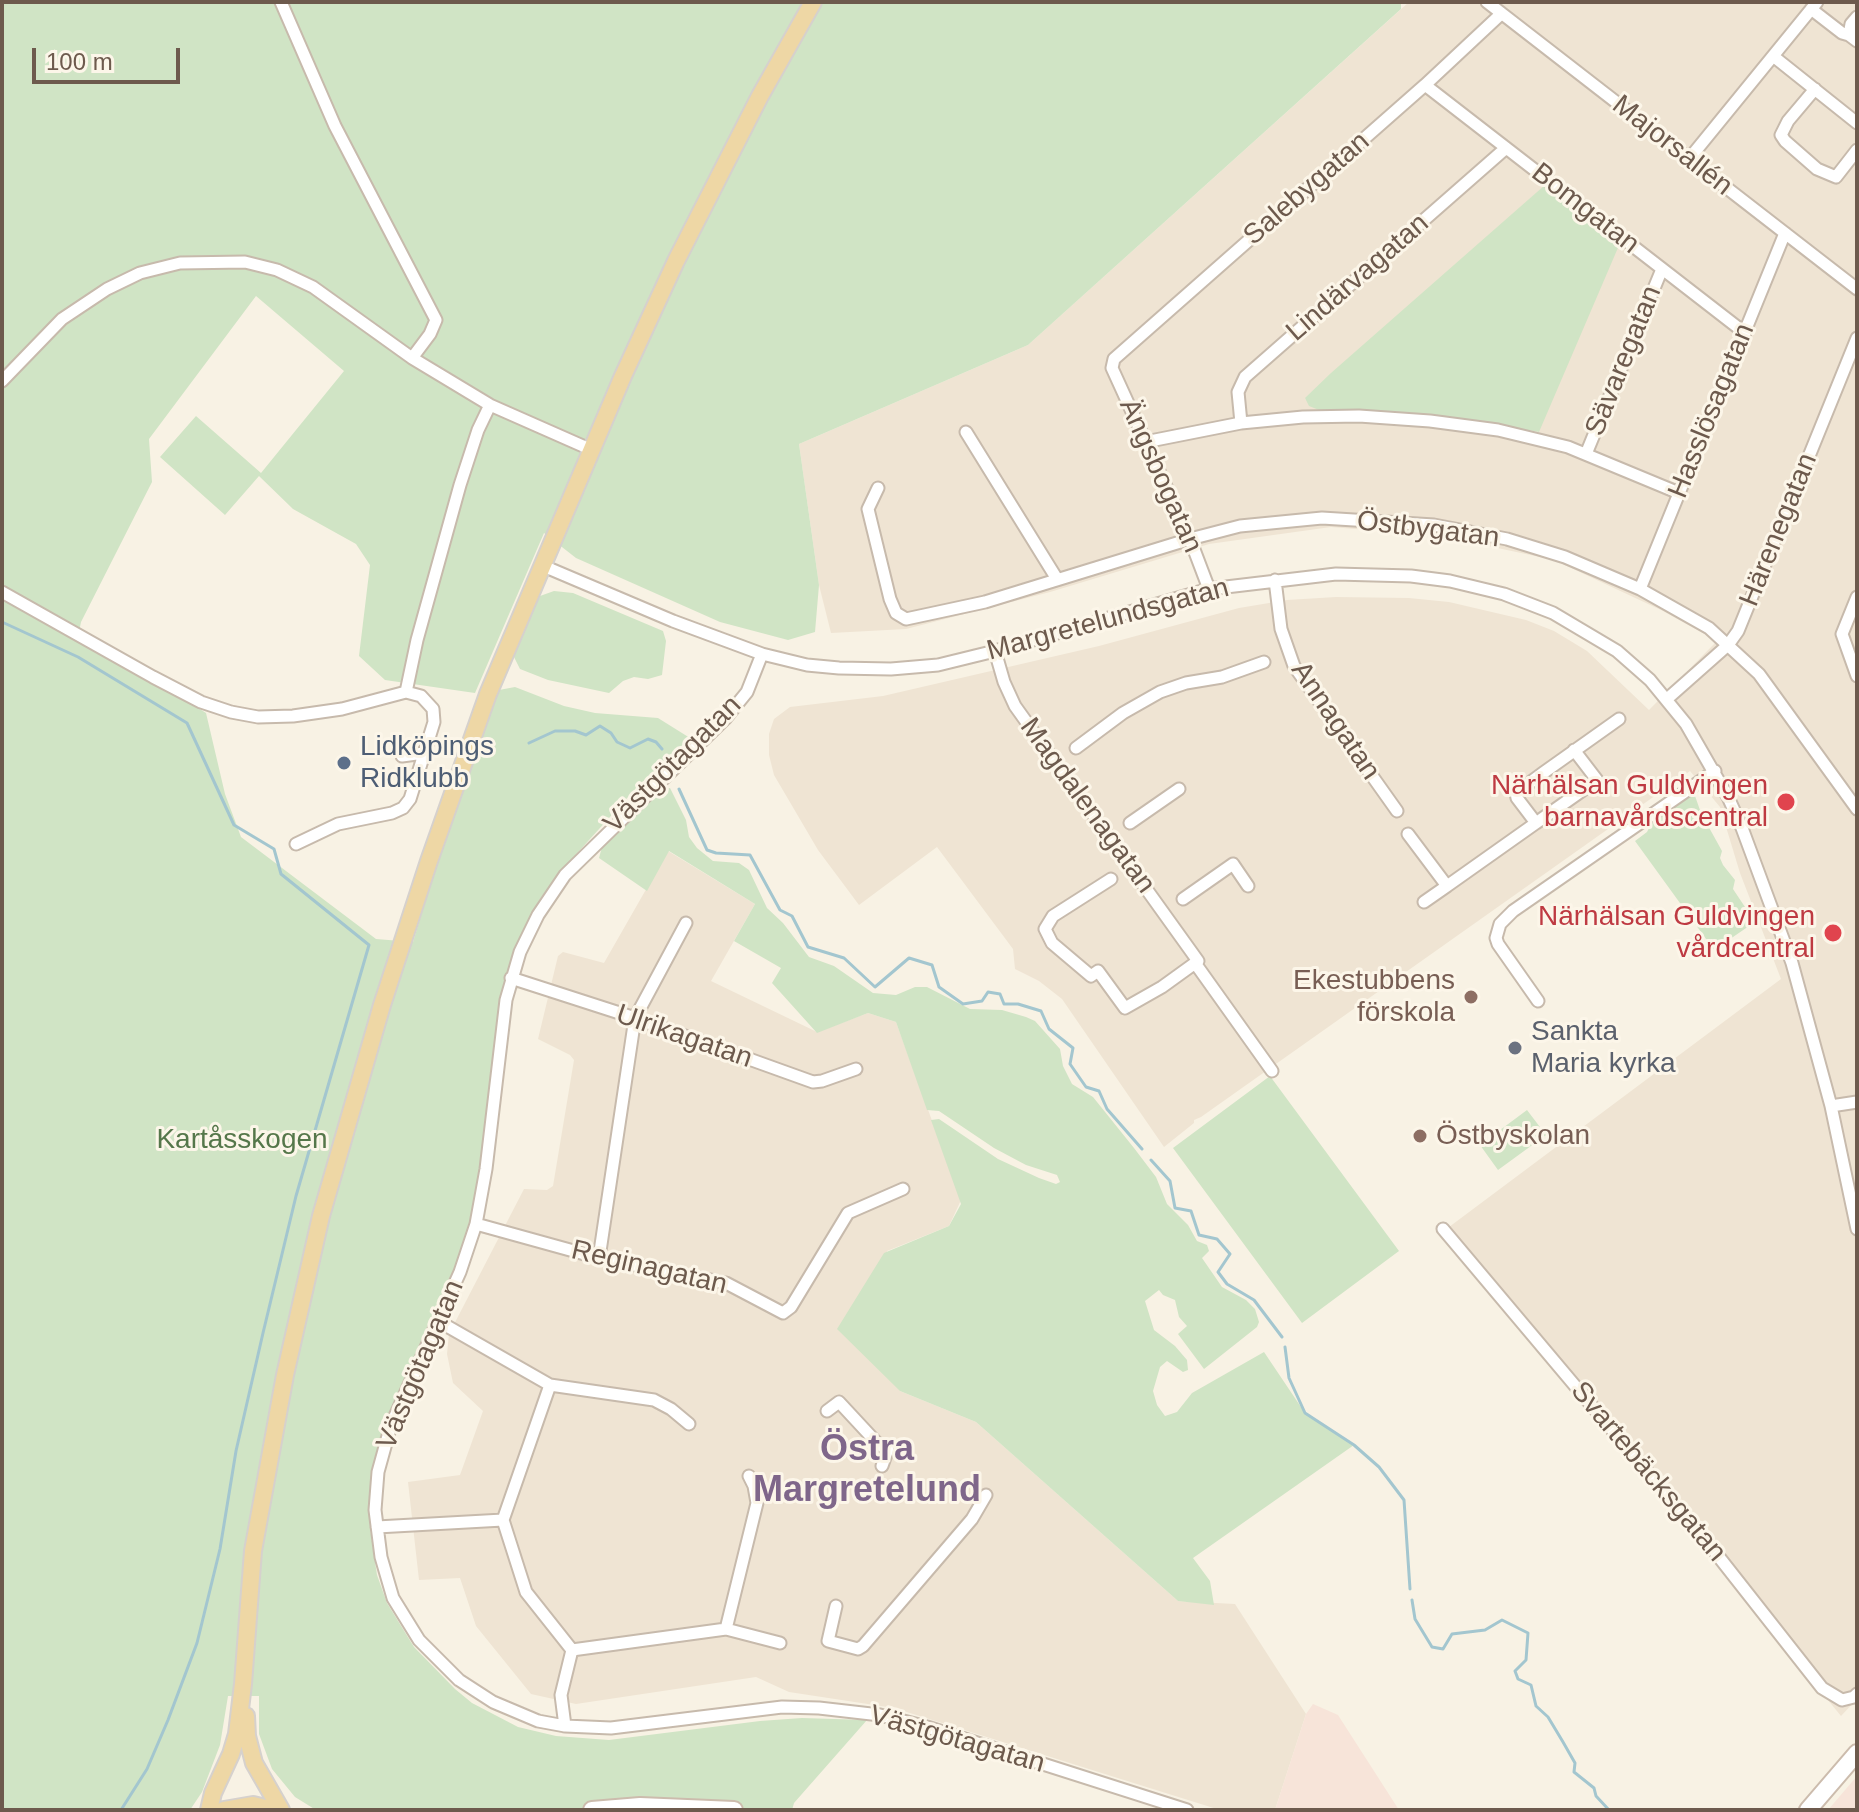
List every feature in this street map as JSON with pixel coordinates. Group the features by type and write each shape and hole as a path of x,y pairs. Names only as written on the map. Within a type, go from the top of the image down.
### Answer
{"main road":[{"path":"209,1810 234,1744 243,1684 253,1551 285,1375 321,1216 373,1034 429,861 488,694 541,565 676,261 760,96 813,2"},
{"path":"243,1684 247,1736 254,1763 281,1810"},
{"path":"1808,1810 1857,1753"},
{"path":"224,1810 253,1805 273,1810"},
{"path":"592,1810 640,1806 734,1810"}],"street":[{"path":"281,2 335,126 436,320 430,334 412,358"},
{"name":"Majorsallén","path":"1487,2 1857,289"},
{"path":"1689,159 1814,6 1842,33 1853,38"},
{"name":"Salebygatan","path":"1112,363 1501,14"},
{"path":"1853,38 1851,24 1857,17"},
{"path":"1773,56 1857,123"},
{"name":"Bomgatan","path":"1425,85 1745,333"},
{"path":"1815,89 1788,121 1781,135 1785,141 1817,169 1836,177 1857,150"},
{"name":"Lindärvagatan","path":"1241,423 1238,392 1245,377 1506,148"},
{"name":"Hasslösagatan","path":"1640,589 1785,233"},
{"path":"2,381 62,319 107,289 140,273 180,263 245,262 277,270 313,287 412,358 490,405 592,450"},
{"name":"Sävaregatan","path":"1586,454 1662,269"},
{"name":"Härenegatan","path":"1667,699 1728,645 1738,631 1857,338"},
{"name":"Ängsbogatan","path":"1112,363 1209,589"},
{"path":"406,692 417,640 460,485 478,430 490,405"},
{"path":"1145,442 1241,423 1331,415 1406,418 1498,430 1586,454 1679,493"},
{"path":"966,432 1057,579"},
{"name":"Östbygatan","path":"878,488 868,509 893,608 906,619 998,598 1240,526 1322,518 1434,525 1537,548 1588,565 1640,589 1694,618 1728,645 1776,695 1857,809"},
{"name":"Margretelundsgatan","path":"541,565 673,621 762,654 807,665 879,669 927,666 995,651 1209,589 1336,574 1387,574 1450,581 1504,594 1553,613 1596,636 1634,665 1667,699 1715,771 1742,828 1792,963 1831,1106 1857,1229"},
{"name":"Annagatan","path":"1275,580 1281,629 1294,666 1397,811"},
{"path":"2,592 153,677 201,702 231,712 258,717 293,716 342,709 406,692 421,696 433,709 434,722 410,799 403,808 338,824 296,844"},
{"path":"1857,597 1842,634 1857,676"},
{"name":"Magdalenagatan","path":"995,651 1015,706 1272,1071"},
{"name":"Västgötagatan","path":"762,654 747,692 725,719 565,875 538,915 511,978 476,1224 468,1252 403,1397 383,1451 376,1490 377,1527 384,1573 393,1598 407,1623 434,1657 459,1680 486,1698 538,1721 611,1728 782,1707 866,1713 927,1727 1187,1810"},
{"path":"1076,748 1141,701 1186,683 1222,677 1264,662"},
{"path":"1536,823 1516,793 1619,719"},
{"path":"1424,902 1597,780 1574,750"},
{"path":"402,756 424,753"},
{"path":"1538,1001 1498,944 1496,938 1500,924 1513,911 1715,771"},
{"path":"1130,823 1179,789"},
{"path":"1408,834 1447,886"},
{"path":"1183,899 1233,864 1248,886"},
{"path":"1111,879 1053,916 1045,929 1052,943 1091,976 1098,971 1125,1008 1162,987 1194,958"},
{"path":"599,1258 635,1018 686,923"},
{"name":"Ulrikagatan","path":"511,978 635,1018 813,1082 856,1069"},
{"path":"1831,1106 1857,1102"},
{"name":"Reginagatan","path":"476,1224 599,1258 726,1283 783,1313 791,1307 848,1213 903,1189"},
{"name":"Svartebäcksgatan","path":"1443,1229 1715,1552 1822,1688 1842,1700 1857,1694"},
{"path":"438,1321 550,1385 654,1400 689,1424"},
{"path":"550,1385 503,1520 526,1592 572,1650"},
{"path":"827,1411 839,1402 878,1444 888,1449 882,1466"},
{"path":"726,1629 757,1503 749,1476"},
{"path":"836,1606 828,1641 858,1649 972,1519 986,1495"},
{"path":"377,1527 503,1520"},
{"path":"572,1650 726,1629 780,1643"},
{"path":"565,1726 561,1695 572,1650"}],"shaded area":[{"path":"1409,2 1857,2 1857,1699 1841,1716 1515,1317 1441,1233 1781,979 1740,873 1720,807 1690,771 1194,1120 1164,1147 1062,999 1039,981 1015,969 1013,949 937,847 859,905 818,850 774,775 769,755 769,734 774,719 790,707 883,696 1099,646 1239,608 1287,600 1409,598 1449,602 1526,620 1554,631 1587,651 1649,710 1717,641 1661,610 1554,560 1441,536 1331,527 1209,544 1050,592 906,629 831,633 819,585 799,444 1028,345","holes":["1545,186 1539,432 1430,415 1359,410 1305,399"]},
{"path":"668,851 755,904 711,981 817,1032 868,1013 896,1022 961,1200 949,1226 887,1251 900,1391 976,1422 1178,1601 1235,1604 1306,1714 1275,1810 1220,1810 894,1708 789,1692 756,1677 576,1704 531,1694 476,1626 460,1578 419,1580 408,1482 460,1475 483,1411 453,1383 447,1354 449,1334 524,1189 547,1190 553,1186 574,1060 538,1039 558,956 563,952 604,963"},
{"path":"1313,1704 1338,1715 1399,1810 1275,1810 1306,1714"},
{"path":"1857,1776 1857,1810 1828,1810"}],"green space":[{"name":"Kartåsskogen","path":"2,2 1401,2 1401,9 1028,345 799,444 819,585 815,632 788,640 720,622 576,558 544,533 475,693 385,680 359,656 370,565 356,544 293,509 259,476 225,515 160,457 196,416 261,473 344,371 256,296 149,439 152,482 81,622 79,632 206,713 225,794 241,837 376,939 413,942 450,820 499,690 515,687 564,706 595,713 658,718 690,738 638,786 561,871 540,899 515,950 498,1018 481,1168 471,1223 455,1271 386,1423 373,1471 370,1528 377,1575 387,1603 414,1647 472,1703 518,1727 556,1736 609,1740 760,1721 802,1718 867,1720 794,1803 792,1810 316,1810 295,1797 272,1769 259,1734 259,1696 228,1696 220,1745 202,1792 190,1810 2,1810"},
{"path":"1545,185 1620,243 1539,432 1456,418 1384,411 1319,410 1309,406 1305,398 1331,373"},
{"path":"554,591 573,593 663,631 666,641 662,675 648,679 634,677 623,681 609,693 548,680 520,669 513,655 528,616 540,596"},
{"path":"670,788 686,820 689,837 697,848 713,861 739,863 749,870 767,908 809,957 834,966 873,993 896,995 915,987 927,987 970,1009 1002,1010 1026,1017 1035,1021 1060,1049 1063,1066 1072,1084 1093,1097 1134,1148 1156,1177 1167,1204 1188,1225 1197,1241 1207,1245 1209,1251 1202,1258 1222,1287 1246,1300 1255,1309 1259,1322 1257,1327 1204,1369 1178,1334 1187,1326 1179,1317 1175,1300 1159,1290 1145,1301 1154,1330 1187,1360 1188,1370 1183,1372 1167,1361 1160,1367 1153,1391 1157,1405 1165,1416 1177,1412 1192,1393 1264,1352 1305,1413 1354,1445 1193,1558 1210,1581 1214,1605 1178,1601 976,1422 900,1391 837,1329 884,1253 949,1226 961,1204 931,1120 939,1119 998,1159 1039,1178 1056,1184 1060,1182 1057,1175 1026,1165 994,1148 939,1111 927,1110 896,1022 868,1013 817,1033 772,983 781,968 734,941 755,904 669,851 647,891 599,858 602,847 659,790"},
{"path":"1694,793 1722,851 1720,858 1723,865 1735,880 1733,889 1752,924 1714,950 1635,841 1647,832 1656,814"},
{"path":"1270,1076 1399,1251 1302,1323 1173,1148"},
{"path":"1527,1110 1546,1135 1498,1170 1480,1145"}],"waterway":[{"path":"2,622 78,657 187,723 234,825 274,849 281,874 369,945 296,1196 236,1451 220,1549 197,1643 147,1769 121,1810"},
{"path":"529,743 555,731 575,731 586,735 600,726 611,733 617,742 630,748 648,739 662,749"},
{"path":"679,789 707,850 750,855 780,910 792,916 808,947 844,958 875,987 909,958 932,965 939,987 963,1004 982,1001 988,992 1000,994 1004,1004 1018,1004 1041,1011 1049,1029 1073,1048 1070,1064 1086,1087 1099,1091 1107,1109 1142,1149"},
{"path":"1151,1160 1170,1181 1175,1208 1191,1211 1199,1235 1217,1239 1230,1254 1218,1272 1227,1284 1254,1300 1282,1337"},
{"path":"1285,1347 1289,1378 1305,1413 1354,1445 1379,1467 1404,1500 1410,1589"},
{"path":"1412,1600 1415,1619 1432,1647 1443,1649 1452,1634 1485,1630 1502,1620 1528,1633 1526,1660 1515,1671 1518,1679 1531,1685 1536,1706 1548,1717 1575,1763 1574,1772 1594,1788 1596,1796 1609,1810"}],"place":[{"name":"Lidköpings Ridklubb","path":"344,763"},
{"name":"Närhälsan Guldvingen barnavårdscentral","path":"1786,802"},
{"name":"Närhälsan Guldvingen vårdcentral","path":"1833,933"},
{"name":"Ekestubbens förskola","path":"1471,997"},
{"name":"Sankta Maria kyrka","path":"1515,1048"},
{"name":"Östbyskolan","path":"1420,1136"}],"district":[{"name":"Östra Margretelund","path":"867,1470"}]}
